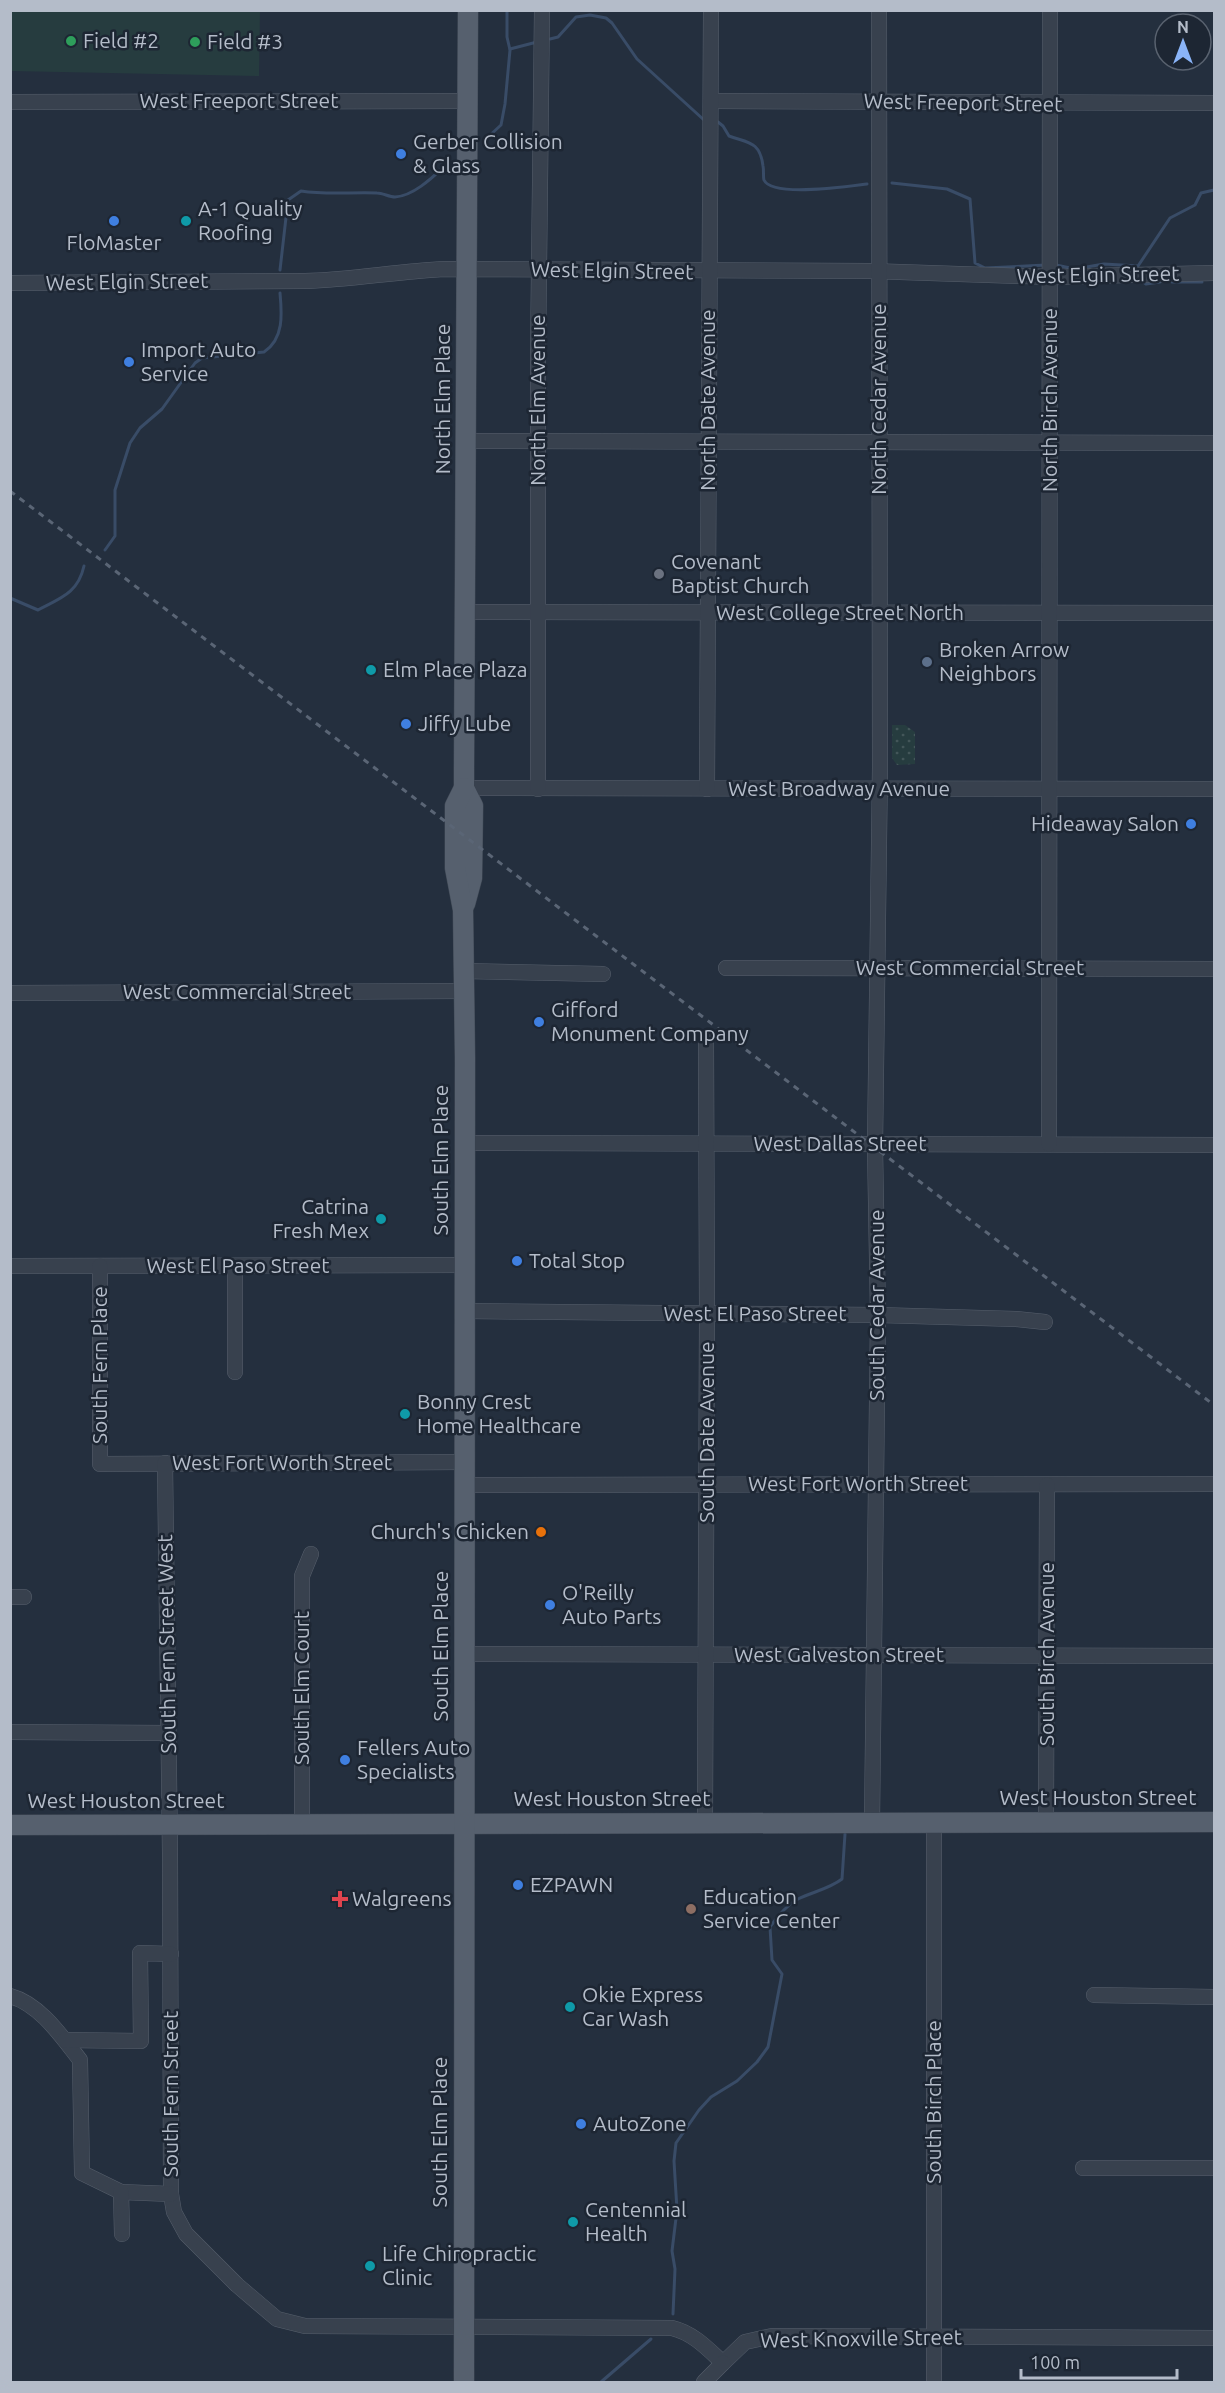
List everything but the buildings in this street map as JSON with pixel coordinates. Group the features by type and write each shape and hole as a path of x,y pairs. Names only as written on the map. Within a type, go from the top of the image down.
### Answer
{"main road":[{"name":"North Elm Place","path":"464,789 468,10"},
{"name":"South Elm Place","path":"464,789 455,806 454,827 455,868 463,910 466,1143 464,2382"},
{"name":"West Houston Street","path":"10,1825 1215,1822"}],"street":[{"name":"North Elm Avenue","path":"538,789 537,613 542,10"},
{"name":"North Date Avenue","path":"707,789 711,10"},
{"name":"North Cedar Avenue","path":"879,10 879,788"},
{"name":"North Birch Avenue","path":"1049,789 1050,10"},
{"name":"West Freeport Street","path":"10,102 467,101"},
{"name":"West Freeport Street","path":"711,101 1215,103"},
{"name":"West Elgin Street","path":"10,283 339,280 405,271 468,269 880,272 1049,268 1215,273"},
{"path":"467,441 1215,443"},
{"name":"West College Street North","path":"465,612 1215,614"},
{"name":"South Cedar Avenue","path":"872,1822 878,1315 876,1144 879,788"},
{"name":"West Broadway Avenue","path":"464,789 1215,789"},
{"path":"1049,789 1049,1144"},
{"name":"West Commercial Street","path":"726,968 1215,969"},
{"path":"464,971 603,974"},
{"name":"West Commercial Street","path":"10,993 464,991"},
{"name":"South Date Avenue","path":"705,1823 706,1040"},
{"name":"West Dallas Street","path":"466,1143 1215,1145"},
{"name":"West El Paso Street","path":"10,1266 465,1265"},
{"name":"South Fern Place","path":"100,1266 100,1464"},
{"path":"235,1266 235,1372"},
{"name":"West El Paso Street","path":"465,1311 878,1315 1045,1322"},
{"name":"West Fort Worth Street","path":"100,1464 465,1462"},
{"name":"South Fern Street West","path":"165,1463 170,1825"},
{"name":"West Fort Worth Street","path":"465,1485 1215,1484"},
{"name":"South Birch Avenue","path":"1046,1823 1047,1485"},
{"name":"South Elm Court","path":"302,1824 302,1576 311,1554"},
{"name":"West Galveston Street","path":"464,1654 1215,1656"},
{"path":"10,1732 168,1733"},
{"name":"South Birch Place","path":"934,1822 934,2382"},
{"name":"South Fern Street","path":"170,1825 171,2193 174,2212 186,2234 237,2285 277,2319 305,2326 464,2326"},
{"path":"65,2040 141,2041 140,1953 171,1954"},
{"path":"1094,1995 1215,1997"},
{"path":"10,1996 33,2008 65,2040 80,2060 82,2173 121,2192 171,2193"},
{"path":"1083,2168 1215,2168"},
{"path":"121,2192 122,2234"},
{"path":"464,2326 672,2328 700,2342 723,2363 704,2382"},
{"name":"West Knoxville Street","path":"723,2363 738,2347 763,2337 1215,2338"}],"green space":[{"path":"11,10 260,11 259,76 11,71"},
{"path":"892,725 905,725 915,732 915,764 897,765 892,758"}],"waterway":[{"path":"488,137 501,125 505,104 510,50 507,37 507,10"},
{"path":"550,39 558,37 576,17 590,15 606,18 637,59 704,120"},
{"path":"510,49 537,42"},
{"path":"718,122 729,136 756,147 761,158 764,180 770,185 796,190 812,190 867,184"},
{"path":"280,270 288,200 301,191 402,196 423,185 447,164"},
{"path":"892,183 947,189 970,199 975,263 985,268 1046,265"},
{"path":"1056,265 1075,269 1104,264 1138,266 1170,218 1195,205 1201,193 1214,190"},
{"path":"1142,281 1146,284 1160,282"},
{"path":"1172,282 1202,282"},
{"path":"105,550 115,536 115,490 130,443 140,428 162,409 195,363 202,358 264,352 271,347 280,325 280,293"},
{"path":"10,598 38,610 73,589 78,583 84,566"},
{"path":"673,2314 675,2269 672,2251 677,2210 674,2161 676,2143 711,2097 737,2081 757,2062 768,2047 782,1974 772,1960 770,1927 794,1902 842,1879 845,1834"},
{"path":"601,2382 651,2339"}],"railway":[{"path":"10,491 1214,1405"}],"place":[{"name":"Field #2","path":"71,41"},
{"name":"Field #3","path":"195,42"},
{"name":"Gerber Collision & Glass","path":"401,154"},
{"name":"FloMaster","path":"114,221"},
{"name":"A-1 Quality Roofing","path":"186,221"},
{"name":"Import Auto Service","path":"129,362"},
{"name":"Covenant Baptist Church","path":"659,574"},
{"name":"Broken Arrow Neighbors","path":"927,662"},
{"name":"Elm Place Plaza","path":"371,670"},
{"name":"Jiffy Lube","path":"406,724"},
{"name":"Hideaway Salon","path":"1191,824"},
{"name":"Gifford Monument Company","path":"539,1022"},
{"name":"Catrina Fresh Mex","path":"381,1219"},
{"name":"Total Stop","path":"517,1261"},
{"name":"Bonny Crest Home Healthcare","path":"405,1414"},
{"name":"Church's Chicken","path":"541,1532"},
{"name":"O'Reilly Auto Parts","path":"550,1605"},
{"name":"Fellers Auto Specialists","path":"345,1760"},
{"name":"EZPAWN","path":"518,1885"},
{"name":"Walgreens","path":"340,1899"},
{"name":"Education Service Center","path":"691,1909"},
{"name":"Okie Express Car Wash","path":"570,2007"},
{"name":"AutoZone","path":"581,2124"},
{"name":"Centennial Health","path":"573,2222"},
{"name":"Life Chiropractic Clinic","path":"370,2266"}]}
